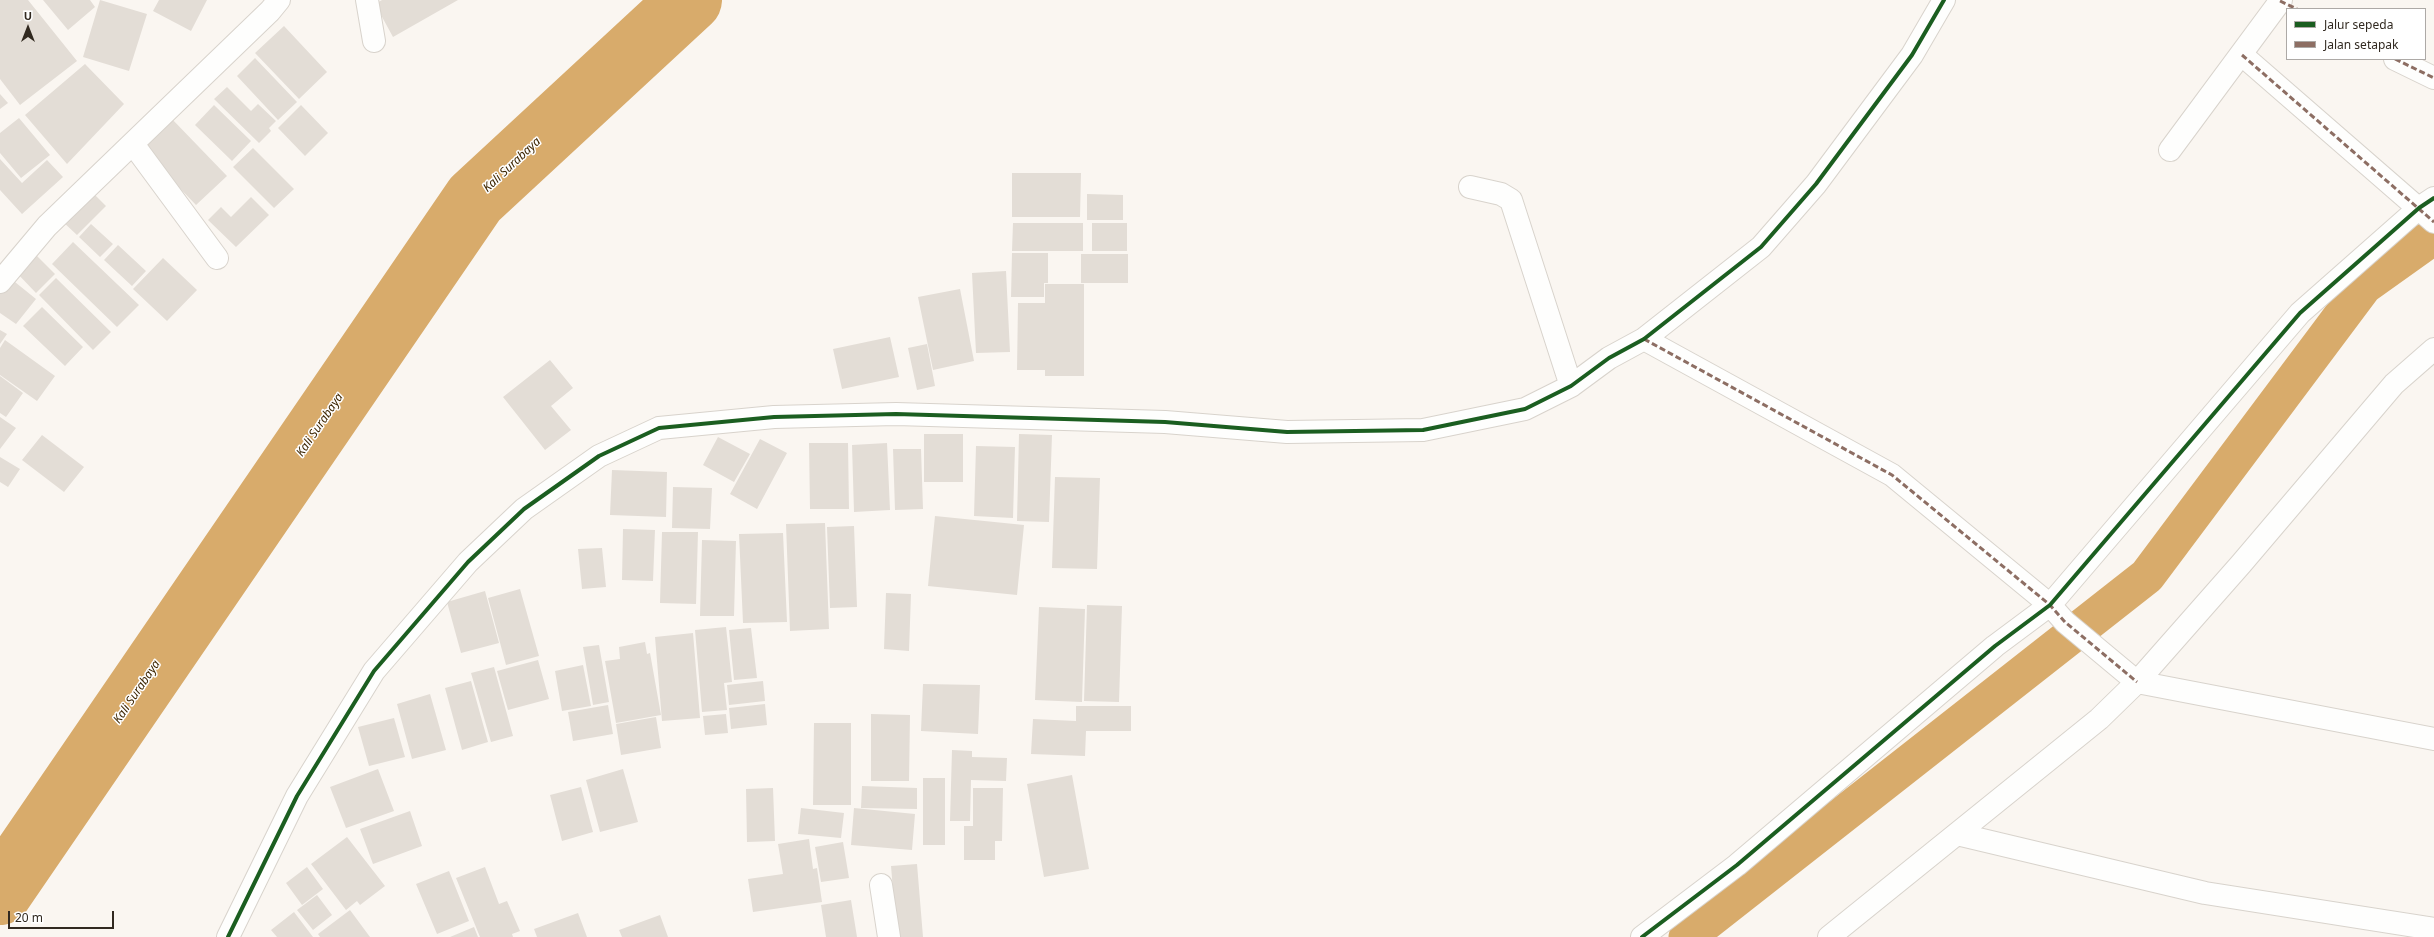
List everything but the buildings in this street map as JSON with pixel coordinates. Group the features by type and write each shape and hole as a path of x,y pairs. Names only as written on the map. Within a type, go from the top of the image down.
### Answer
{"street":[{"path":"0,282 48,226 279,0"},
{"path":"367,0 374,41"},
{"path":"228,937 297,796 374,671 468,562 524,509 599,456 659,428 774,417 896,414 1165,422 1287,432 1423,430 1525,409 1571,386 1609,358 1644,339 1761,247 1816,184 1912,55 1944,0"},
{"path":"2170,150 2284,2"},
{"path":"1642,937 1737,865 1995,646 2050,605 2300,313 2429,209 2242,55"},
{"path":"2398,60 2434,78"},
{"path":"133,144 217,258"},
{"path":"1470,187 1501,194 1511,200 1571,386"},
{"path":"1644,339 1892,474 2050,605 2065,622 2137,682 2434,739"},
{"path":"1829,937 2099,719 2137,682 2241,564 2394,384 2434,349"},
{"path":"1957,834 2205,893 2434,929"},
{"path":"881,885 889,937"}],"waterway":[{"name":"Kali Surabaya","path":"0,893 475,199 690,0"},
{"path":"1687,937 2147,576 2364,286 2434,236"}],"marked path":[{"path":"2280,1 2295,8"},
{"path":"2242,55 2434,222"},
{"path":"2397,60 2434,78"},
{"path":"1644,339 1892,475 2050,605 2065,622 2137,682"}],"cycle path":[{"path":"228,937 297,796 374,671 468,562 524,509 599,456 659,428 774,417 896,414 1165,422 1287,432 1423,430 1525,409 1571,386 1609,358 1644,339 1761,247 1816,184 1912,55 1944,0"},
{"path":"1642,937 1737,865 1995,646 2050,605 2300,313 2419,208 2434,198"}]}
